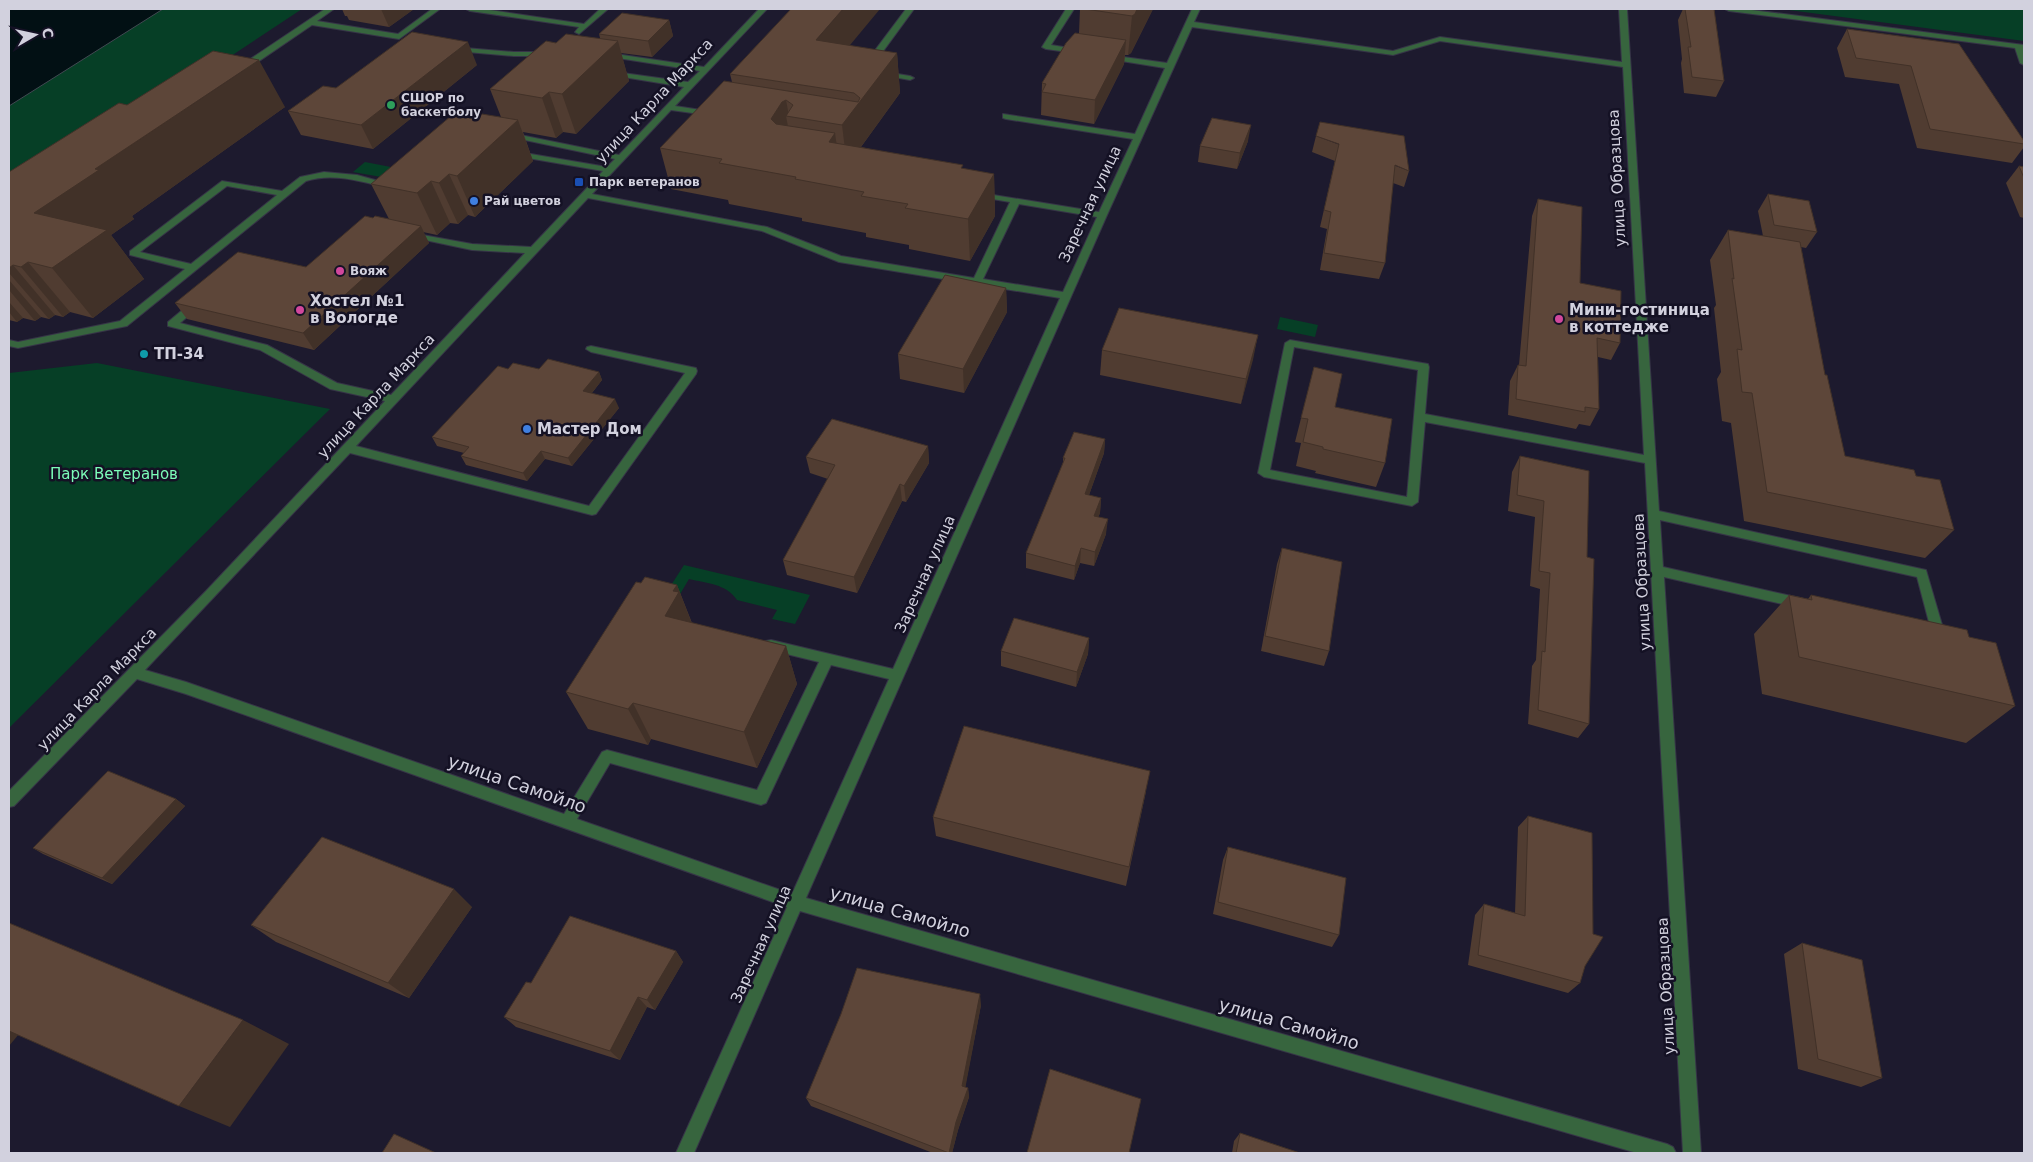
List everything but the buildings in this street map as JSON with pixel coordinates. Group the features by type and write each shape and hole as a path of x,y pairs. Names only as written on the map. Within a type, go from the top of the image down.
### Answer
{"street":[{"path":"237,72 330,9"},
{"path":"310,22 399,37 436,9"},
{"path":"470,9 585,26"},
{"path":"573,38 604,9"},
{"name":"улица Карла Маркса","path":"9,801 210,596 533,250 763,9"},
{"path":"910,9 864,70 910,78"},
{"path":"1070,9 1046,48 1085,53"},
{"name":"Заречная улица","path":"685,1153 1102,215 1196,9"},
{"name":"улица Образцова","path":"1623,9 1692,1153"},
{"path":"1729,9 2022,47 2024,63"},
{"path":"1189,24 1393,53 1440,39 1626,65"},
{"path":"445,48 514,54 555,54"},
{"path":"598,53 704,69"},
{"path":"1104,56 1171,66"},
{"path":"604,72 689,85"},
{"path":"670,107 722,116"},
{"path":"1006,116 1139,137"},
{"path":"501,132 621,158"},
{"path":"510,152 610,170"},
{"path":"9,342 18,344 123,324 303,179 322,173 394,186 401,185"},
{"path":"193,268 132,253 225,183 284,194"},
{"path":"968,192 1102,215"},
{"path":"585,195 764,229 839,258 1066,296"},
{"path":"977,282 1016,200"},
{"path":"399,232 472,246 533,250"},
{"path":"202,299 172,324 263,347 334,386 393,399"},
{"path":"1290,343 1424,367 1419,417 1412,502 1264,473 1290,343"},
{"path":"348,448 592,511 692,371 591,349"},
{"path":"1419,417 1650,460"},
{"path":"1654,514 1922,573 1939,635 1920,631"},
{"path":"1657,571 1813,606"},
{"path":"754,641 898,676"},
{"path":"567,823 607,756 761,798 826,659"},
{"name":"улица Самойло","path":"134,672 186,688 797,903 1667,1153"}],"green space":[{"path":"163,9 302,9 9,203 9,106"},
{"path":"1781,9 2024,9 2024,41"},
{"path":"365,162 396,168 398,180 353,172"},
{"path":"1280,317 1318,325 1315,337 1277,329"},
{"name":"Парк Ветеранов","path":"97,363 330,409 9,728 9,373"},
{"path":"684,565 810,595 795,624 772,619 777,610 737,600 722,587 709,583 689,579 679,596 666,593"}],"shaded area":[{"path":"9,9 163,9 9,106"}],"place":[{"name":"СШОР по баскетболу","path":"391,105"},
{"name":"Парк ветеранов","path":"579,182"},
{"name":"Рай цветов","path":"474,201"},
{"name":"Вояж","path":"340,271"},
{"name":"Хостел №1 в Вологде","path":"300,310"},
{"name":"Мини-гостиница в коттедже","path":"1559,319"},
{"name":"ТП-34","path":"144,354"},
{"name":"Мастер Дом","path":"527,429"}]}
